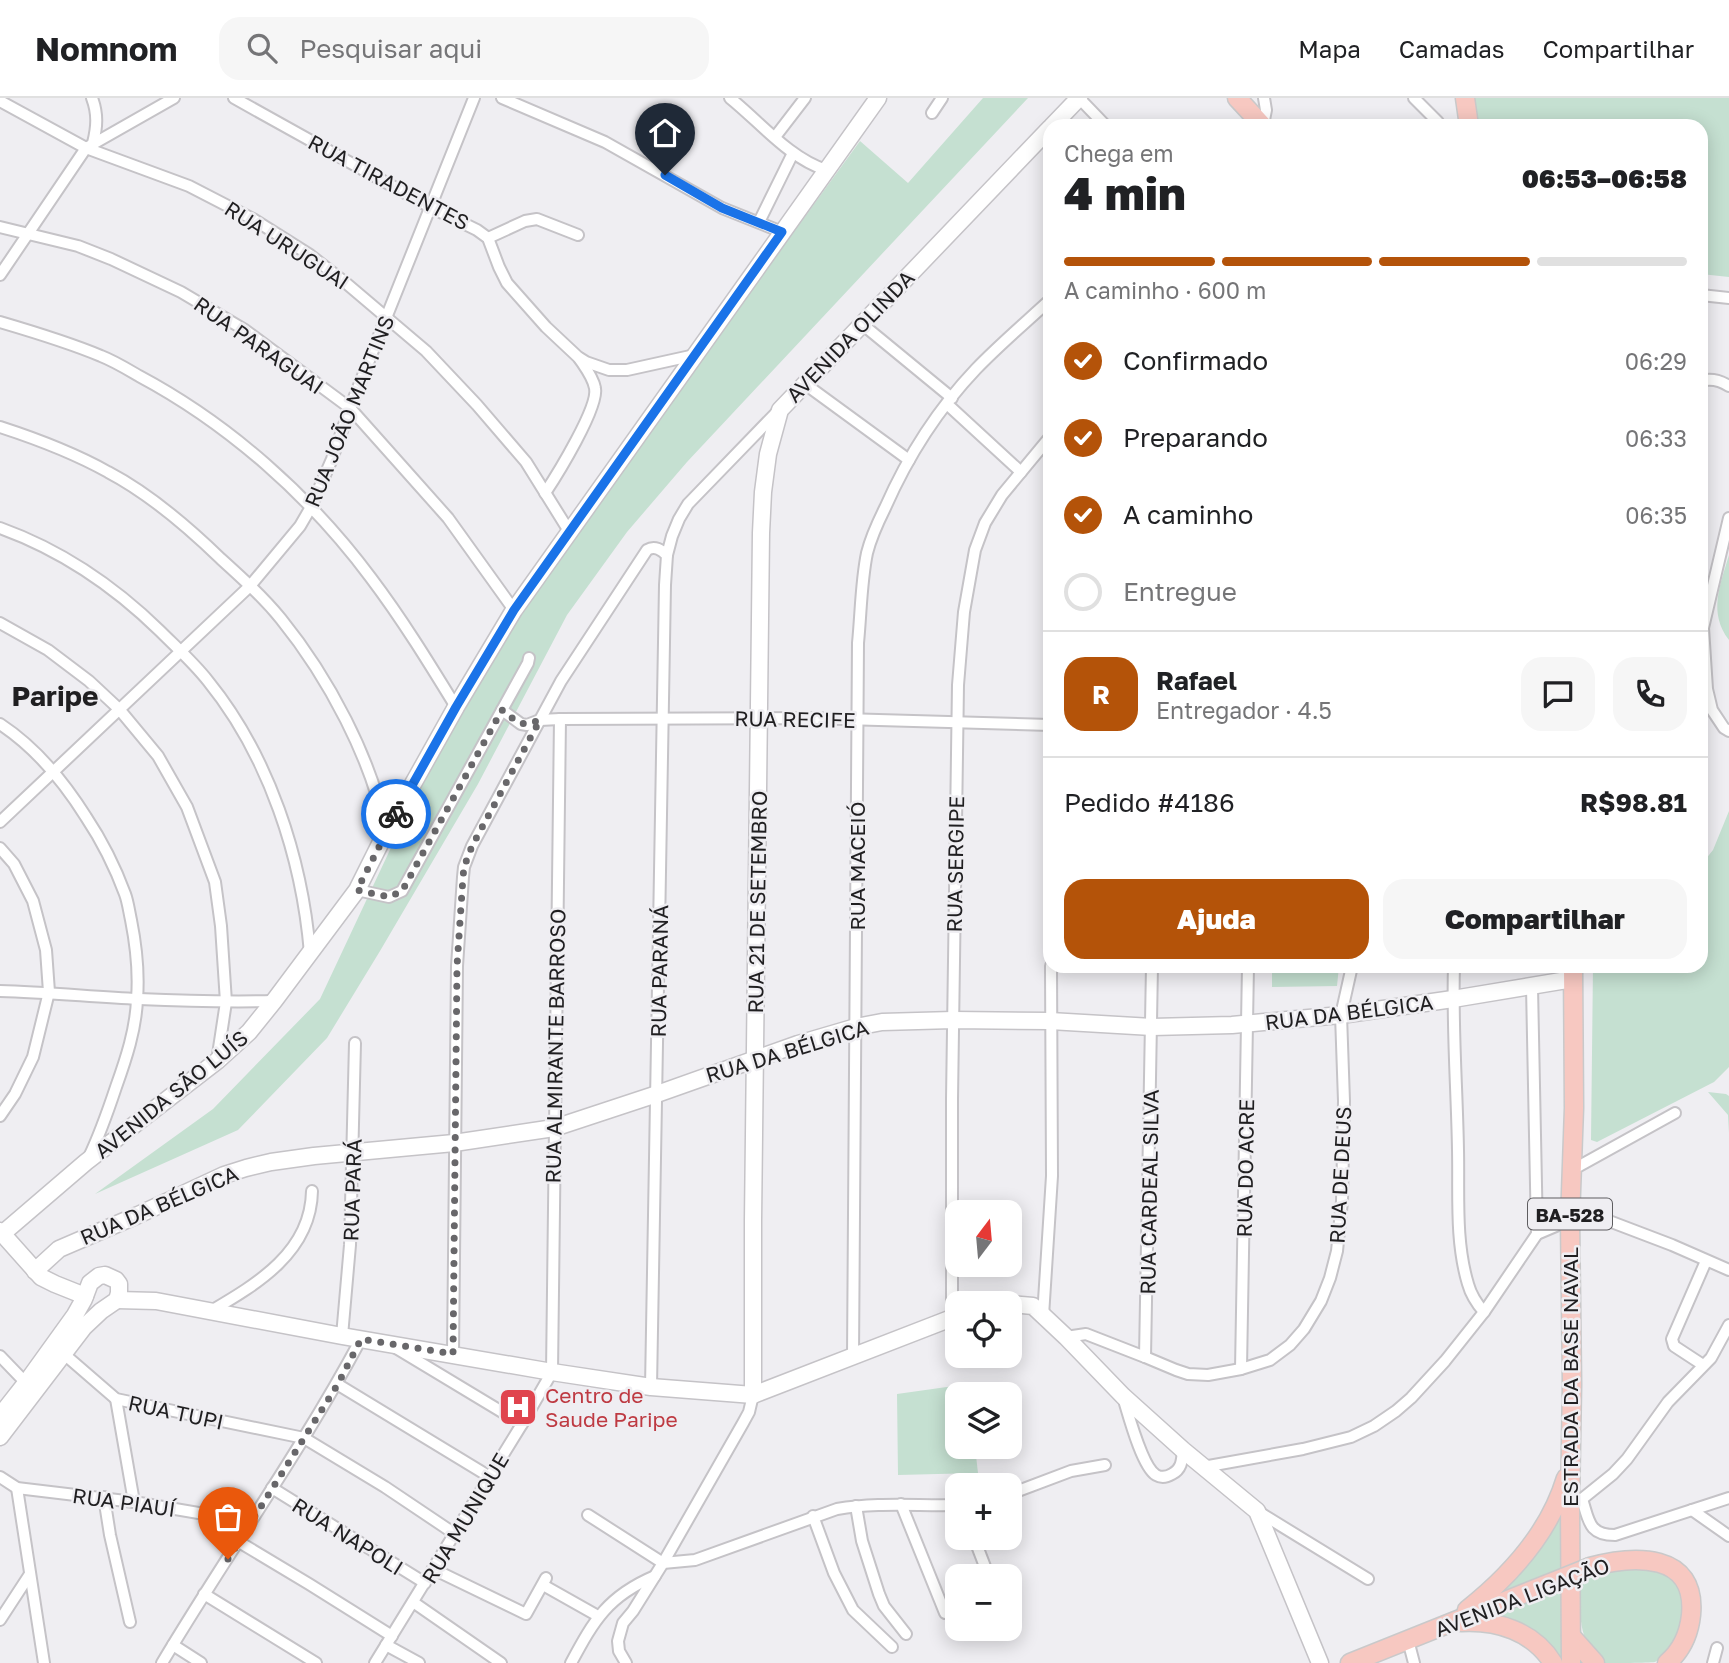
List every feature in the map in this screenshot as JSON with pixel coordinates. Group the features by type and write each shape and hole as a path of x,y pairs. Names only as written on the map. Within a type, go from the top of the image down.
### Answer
{"main road":[{"name":"AVENIDA SÃO LUÍS","path":"1,1233 111,1142 217,1061 249,1032 274,1002 357,890 456,707 514,610 878,98"},
{"name":"AVENIDA OLINDA","path":"1059,119 1079,98"},
{"path":"1237,98 1256,119"},
{"path":"1465,98 1468,119"},
{"name":"AVENIDA OLINDA","path":"780,410 1043,135"},
{"name":"RUA 21 DE SETEMBRO","path":"752,1395 763,492 768,454 780,410"},
{"name":"RUA DA BÉLGICA","path":"35,1271 59,1249 223,1175 271,1162 454,1143 554,1128 798,1044 856,1027 882,1022 953,1020 1050,1021 1152,1027 1247,1024 1341,1015 1532,987 1570,973"},
{"name":"ESTRADA DA BASE NAVAL","path":"1571,1663 1569,1505 1573,973"},
{"path":"1,1233 35,1271 48,1281 85,1296"},
{"path":"0,1416 75,1315 90,1283 99,1276 111,1277 118,1292 113,1304 84,1327 0,1437"},
{"path":"118,1292 209,1312 552,1372 651,1387 752,1395 945,1321"},
{"path":"1022,1305 1033,1306 1123,1396 1257,1511 1320,1663"},
{"path":"1450,1623 1502,1578 1569,1505"},
{"name":"AVENIDA LIGAÇÃO","path":"1350,1663 1590,1567 1611,1561 1642,1559 1677,1571 1683,1577 1692,1598 1691,1619 1685,1639 1667,1663"},
{"path":"1450,1623 1476,1622 1505,1626 1544,1649 1553,1663"},
{"path":"1571,1636 1595,1663"}],"street":[{"path":"0,275 90,146 97,125 97,113 92,98"},
{"path":"90,146 174,98"},
{"name":"RUA TIRADENTES","path":"234,98 488,238 507,283 546,327 586,362 609,370 627,370 695,355"},
{"name":"RUA JOÃO MARTINS","path":"0,822 250,586 299,526 311,507 332,459 474,98"},
{"path":"502,98 605,142 722,208 782,232"},
{"path":"730,98 793,153 812,166 826,170"},
{"path":"775,137 806,98"},
{"path":"932,113 942,98"},
{"path":"1079,98 1099,119"},
{"path":"1264,98 1264,119"},
{"path":"1414,98 1435,119"},
{"name":"RUA URUGUAI","path":"0,101 90,146 189,186 253,219 310,255 426,351 477,404 526,462 569,531"},
{"path":"759,222 793,153"},
{"path":"488,238 525,221 537,219 578,235"},
{"name":"RUA PARAGUAI","path":"0,227 78,246 181,292 245,330 350,408 448,518 514,610"},
{"path":"1708,296 1729,298"},
{"name":"RUA MACEIÓ","path":"853,1357 858,643 864,571 876,527 909,460 975,370 1043,307"},
{"path":"0,322 103,356 200,412 248,449 311,507 370,576 456,707"},
{"path":"862,324 950,401 1021,472"},
{"path":"545,493 567,457 595,397 595,387 578,357"},
{"path":"1708,380 1723,382 1729,386"},
{"path":"805,384 909,460"},
{"name":"AVENIDA OLINDA","path":"667,555 671,536 688,505 780,410"},
{"path":"0,427 31,437 108,472 150,498 198,537 250,586 280,618 310,658 343,713 369,774 386,832"},
{"name":"RUA SERGIPE","path":"954,1291 953,1020 960,653 967,591 975,550 985,523 1002,495 1043,445"},
{"path":"1708,607 1729,518"},
{"path":"0,528 63,556 103,582 138,609 208,681 238,724 279,809 298,878 310,953"},
{"path":"453,1354 457,966 464,867 472,846 561,681 647,550 657,548 667,555"},
{"name":"RUA PARANÁ","path":"651,1387 663,653 667,555"},
{"path":"0,623 48,650 89,681 119,709 158,756 187,807 215,882 221,926 226,1002 217,1061"},
{"path":"357,890 389,897 402,891 529,658"},
{"path":"1708,693 1712,710 1729,731"},
{"name":"RUA RECIFE","path":"502,710 521,724 527,725 540,720 663,718 1043,725"},
{"name":"RUA ALMIRANTE BARROSO","path":"552,1372 560,719"},
{"path":"0,724 54,772 91,824 111,860 126,896 136,945 137,999 134,1024 103,1126 86,1162"},
{"path":"0,848 14,864 33,901 46,950 48,992 33,1057 15,1094 0,1115"},
{"path":"1043,1316 1052,1176 1051,973"},
{"name":"RUA CARDEAL SILVA","path":"1145,1357 1152,973"},
{"name":"RUA DO ACRE","path":"1241,1369 1248,973"},
{"name":"RUA DE DEUS","path":"1066,1337 1086,1334 1188,1374 1208,1375 1270,1360 1290,1345 1304,1329 1317,1308 1337,1251 1342,1201 1344,1101 1341,1015 1350,973"},
{"path":"1454,973 1459,1219 1468,1284 1475,1301 1484,1312"},
{"path":"1532,987 1538,1234"},
{"path":"0,991 137,999 274,1002"},
{"path":"222,1024 237,1043"},
{"name":"RUA PARÁ","path":"342,1336 351,1245 355,1043"},
{"path":"1572,1170 1675,1113"},
{"path":"103,1126 103,1131 111,1142"},
{"path":"209,1312 254,1284 287,1256 302,1232 312,1191"},
{"path":"1203,1466 1303,1449 1351,1437 1374,1426 1423,1387 1484,1312 1538,1234 1570,1220 1609,1221 1729,1270"},
{"path":"1703,1365 1674,1346 1672,1339 1706,1261"},
{"path":"1729,1325 1711,1358 1668,1402 1627,1459 1613,1474 1569,1505 1600,1534 1615,1535 1729,1498"},
{"path":"162,1663 338,1384 361,1339"},
{"path":"390,1345 522,1424"},
{"name":"RUA TUPI","path":"64,1354 116,1399 304,1438 385,1487 454,1534"},
{"path":"0,1356 26,1383"},
{"name":"RUA MUNIQUE","path":"375,1663 552,1372"},
{"path":"338,1384 490,1477"},
{"path":"626,1663 619,1651 623,1623 663,1563 749,1412 752,1395"},
{"path":"1123,1396 1141,1452 1155,1474 1169,1476 1180,1468 1183,1450"},
{"path":"116,1399 134,1502"},
{"path":"1022,1489 1071,1471 1105,1465"},
{"name":"RUA PIAUÍ","path":"0,1477 17,1488 104,1497 251,1522"},
{"path":"17,1488 44,1663"},
{"name":"RUA NAPOLI","path":"272,1489 425,1583"},
{"path":"104,1497 130,1622"},
{"path":"588,1515 663,1563 695,1560 837,1509 901,1504 945,1505"},
{"path":"901,1504 945,1613"},
{"path":"856,1506 862,1541 879,1594 884,1606 906,1634"},
{"path":"1692,1510 1729,1536"},
{"path":"1257,1511 1367,1578"},
{"path":"813,1516 834,1573 853,1611 892,1647"},
{"path":"239,1542 309,1584 419,1663"},
{"path":"433,1569 526,1615 544,1581 598,1615"},
{"path":"0,1620 30,1574"},
{"path":"571,1663 598,1615 623,1592 655,1576"},
{"path":"204,1594 316,1663"},
{"path":"413,1602 501,1663"},
{"path":"1408,1640 1414,1663"},
{"path":"173,1645 201,1663"},
{"path":"1713,1663 1717,1648"}],"green space":[{"path":"983,98 1028,98 687,462 627,532 567,615 478,784 327,1038 238,1130 95,1194 213,1109 320,999 457,707 697,355 801,222 860,141 908,183"},
{"path":"1474,98 1729,98 1729,277 1708,275 1708,119 1477,119"},
{"path":"1729,555 1729,640 1719,620 1717,609"},
{"path":"1729,811 1729,1067 1714,1082 1597,1142 1591,1140 1593,973 1708,973 1708,856"},
{"path":"1272,973 1338,973 1337,986 1272,987"},
{"path":"1708,1092 1729,1096 1729,1133 1728,1115"},
{"path":"945,1387 945,1459 976,1459 978,1473 898,1475 897,1394"},
{"path":"1560,1510 1562,1570 1490,1598"},
{"path":"1643,1568 1663,1571 1674,1580 1682,1605 1678,1632 1665,1655 1655,1662 1605,1663 1589,1647 1584,1636 1580,1613 1580,1579 1609,1569"},
{"path":"1563,1585 1563,1663 1558,1663 1487,1617"}],"way so far":[{"path":"228,1559 338,1384 361,1339 453,1354 457,966 464,867 472,846 540,720 527,725 521,724 502,710 402,891 389,897 357,890 396,814"}],"place":[{"name":"Centro de Saude Paripe","path":"518,1407"}],"district":[{"name":"Paripe","path":"55,695"}],"route":[{"path":"396,814 514,610 782,232 722,208 665,175"}]}
